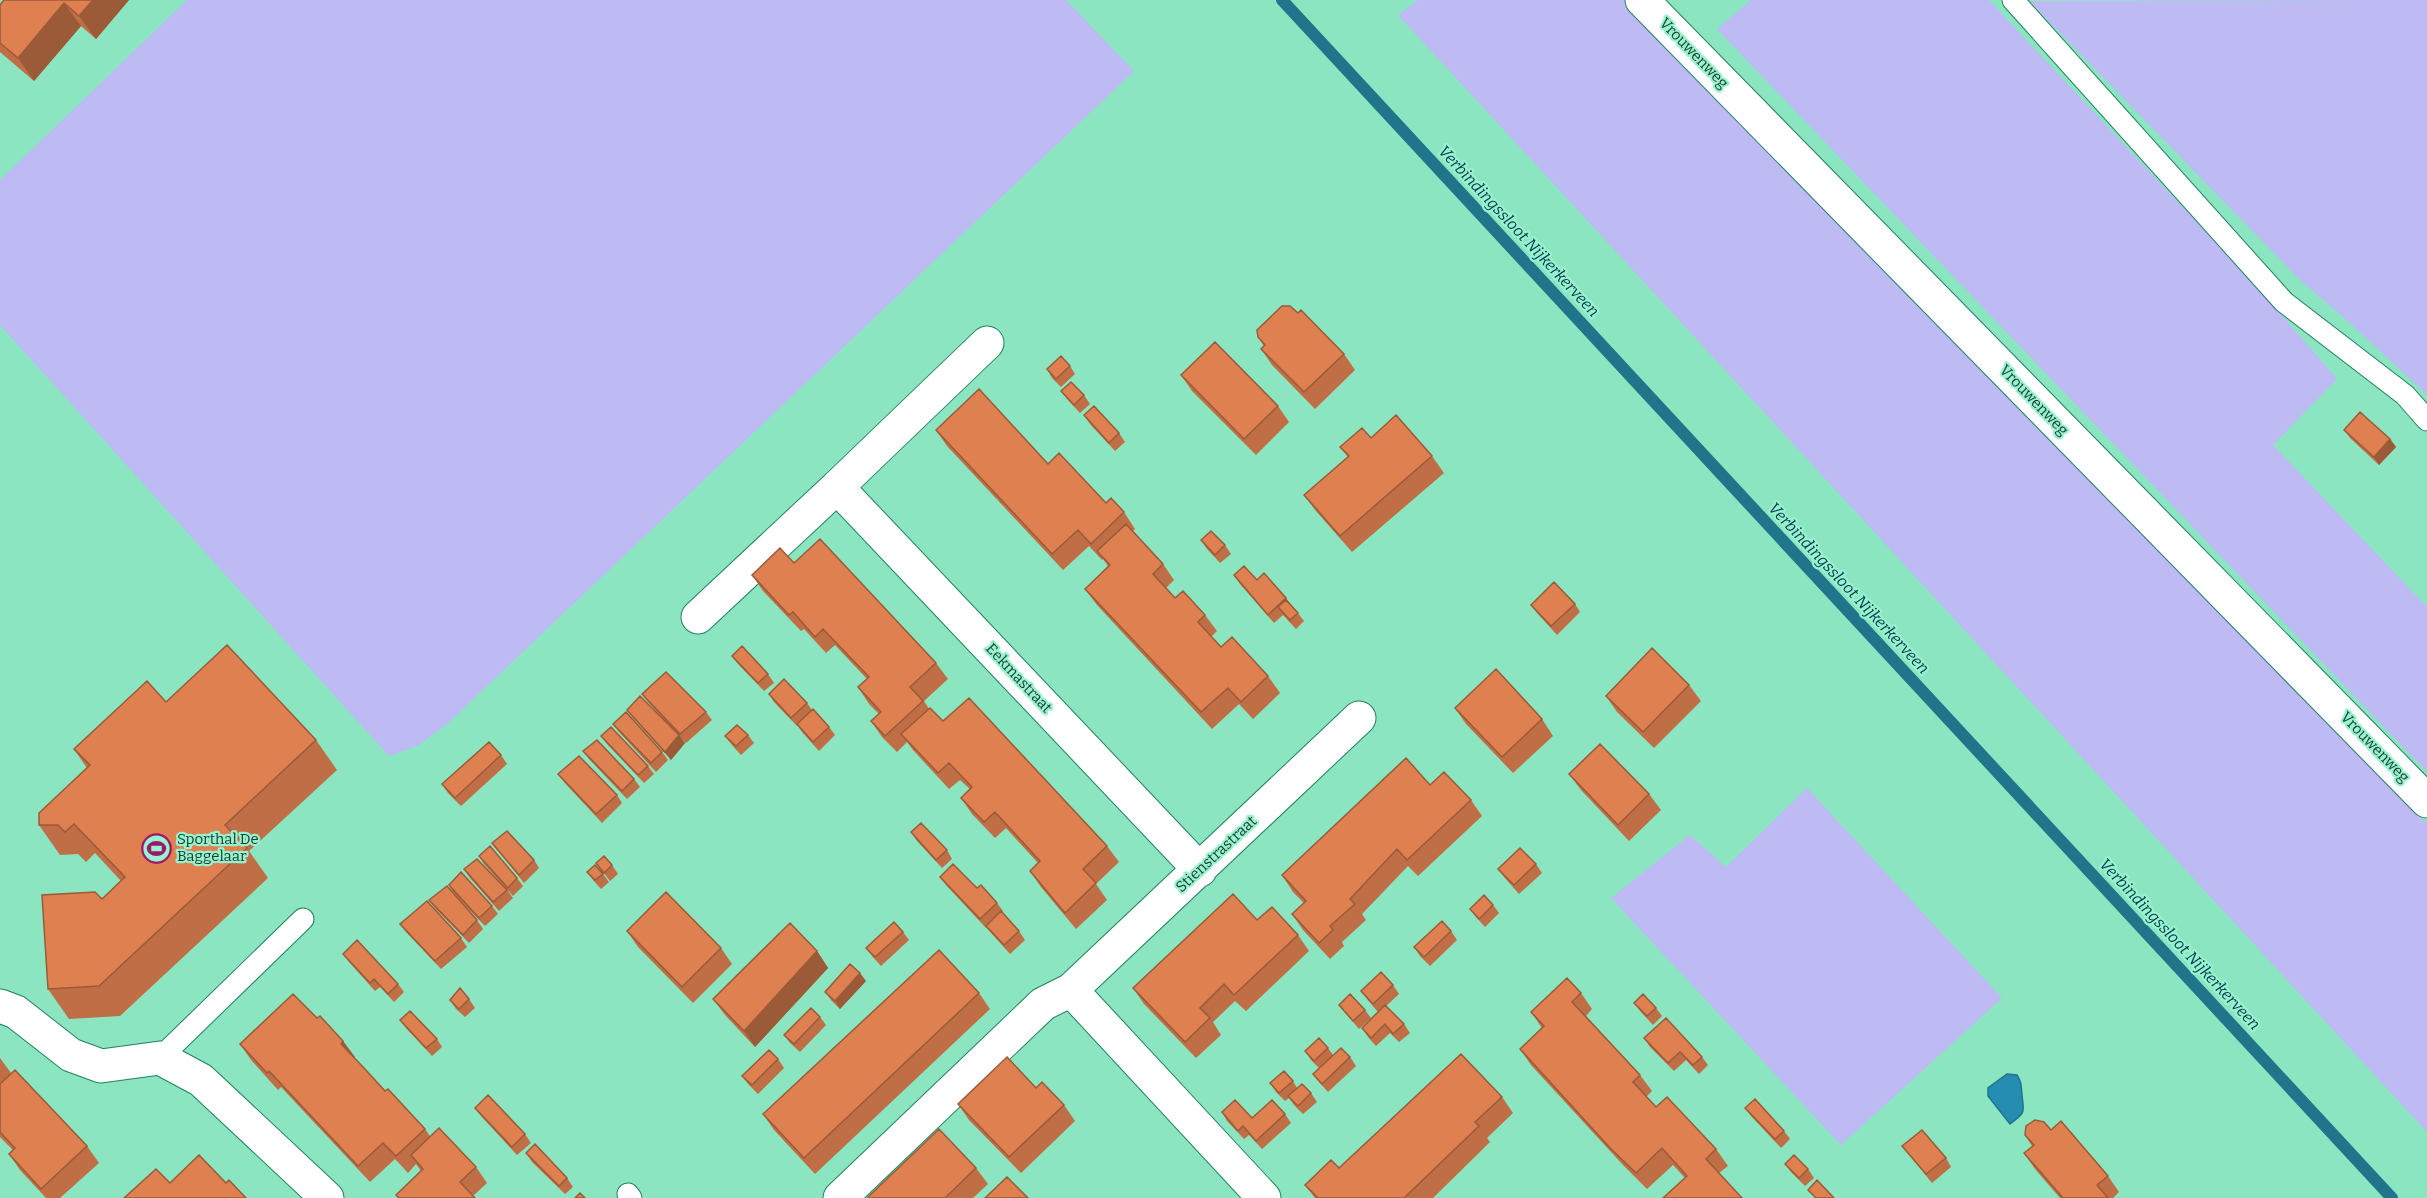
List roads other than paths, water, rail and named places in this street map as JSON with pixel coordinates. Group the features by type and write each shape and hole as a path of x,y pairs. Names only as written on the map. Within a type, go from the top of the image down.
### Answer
{"street":[{"name":"Vrouwenweg","path":"1642,0 2427,801"},
{"path":"699,617 987,343"},
{"name":"Eekmastraat","path":"837,487 1200,870"},
{"name":"Stienstrastraat","path":"840,1198 1043,1004 1071,990 1359,718"},
{"path":"1071,990 1264,1198"},
{"path":"0,1006 16,1012 71,1055 101,1066 160,1058 201,1080 327,1198"}],"lane":[{"path":"2013,0 2284,302 2405,395 2427,420"},
{"path":"160,1058 303,919"}],"waterway":[{"name":"Verbindingssloot Nijkerkerveen","path":"1282,0 2392,1198"}],"place":[{"name":"Sporthal De Baggelaar","path":"156,848"}]}
